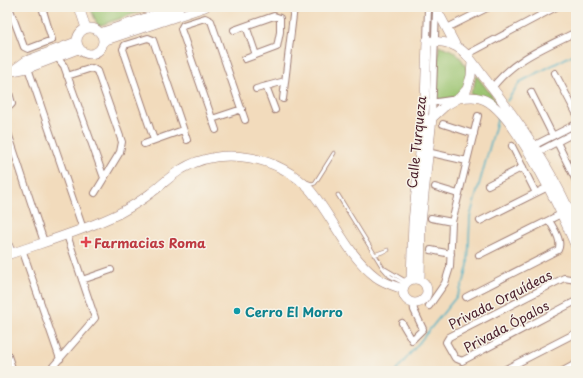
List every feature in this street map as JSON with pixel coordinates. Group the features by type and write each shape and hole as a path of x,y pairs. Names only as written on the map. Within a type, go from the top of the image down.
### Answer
{"street":[{"path":"9,7 24,47 28,49 50,51 77,46"},
{"path":"42,7 53,38 50,51"},
{"path":"79,7 86,28"},
{"path":"102,37 133,31 163,17 179,7"},
{"path":"102,37 163,17 205,7"},
{"path":"283,99 294,7"},
{"path":"433,7 447,28 456,46 469,59 492,88 574,216 576,226"},
{"name":"Calle Turqueza","path":"409,283 413,222 429,103 433,7"},
{"path":"447,28 489,7"},
{"path":"469,59 556,7"},
{"path":"192,11 195,21"},
{"path":"234,30 278,16 281,20 280,32 276,47 245,59"},
{"path":"216,130 181,29 183,25 195,21 205,18 211,21 246,120"},
{"path":"246,26 256,55"},
{"path":"86,28 94,29 102,37 99,51 94,54 84,54 77,46 78,34 86,28"},
{"path":"133,31 137,41"},
{"path":"280,32 291,35"},
{"path":"492,88 507,70 518,62 576,32"},
{"path":"154,140 123,49 125,46 148,38 153,40 187,140"},
{"path":"432,41 456,46"},
{"path":"10,71 20,64 33,63 50,51 77,46"},
{"path":"50,51 64,66 104,178"},
{"path":"432,118 445,106 459,98 467,89 470,81 469,59"},
{"path":"33,63 83,229"},
{"path":"67,76 92,68 97,71 122,142 120,152 95,193"},
{"path":"555,73 576,113"},
{"path":"256,89 285,81"},
{"path":"7,85 12,100 12,104 7,109"},
{"path":"266,86 275,110"},
{"path":"531,92 553,136"},
{"path":"429,103 475,97 487,101 519,130"},
{"name":"Calle Turqueza","path":"409,283 421,222 427,152 432,118 429,103"},
{"path":"212,119 242,108"},
{"path":"429,306 445,284 450,267 452,222 478,116"},
{"path":"443,124 474,134"},
{"path":"532,150 553,136 576,124"},
{"path":"7,130 44,242"},
{"path":"144,144 183,130"},
{"path":"532,150 556,142 576,132"},
{"path":"556,142 576,181"},
{"path":"512,146 536,193"},
{"path":"532,150 576,247"},
{"path":"427,152 467,162"},
{"path":"60,359 14,252 83,229 136,204 168,178 200,161 230,156 249,157 266,162 295,177 310,190 365,268 384,282 409,283 425,285 426,294 420,301 413,302 406,298 409,283"},
{"path":"488,185 523,167"},
{"path":"435,187 458,194"},
{"path":"480,221 548,187"},
{"path":"479,255 561,214"},
{"path":"432,218 452,222"},
{"path":"466,297 558,250 560,242 549,220"},
{"path":"49,371 95,318 67,234"},
{"path":"431,250 451,254"},
{"path":"82,280 111,270"},
{"name":"Privada Orquídeas","path":"451,350 446,342 449,337 564,278 576,280"},
{"name":"Privada Ópalos","path":"451,350 458,361 462,361 576,301"},
{"path":"402,323 412,340 423,329 414,310 413,302"},
{"path":"502,371 576,333"},
{"path":"7,353 13,371"},
{"path":"563,371 576,364"}],"lane":[{"path":"295,177 312,184 315,183 334,153"},
{"path":"338,195 381,265 391,273 409,283"},
{"path":"7,236 14,252"},
{"path":"374,255 388,250"}],"green space":[{"path":"90,7 154,7 98,26"},
{"path":"439,46 449,49 463,62 467,79 464,87 458,94 444,100 436,100"},
{"path":"476,75 515,126 493,103 470,94 474,86"}],"waterway":[{"path":"507,101 520,82 576,53"},
{"path":"396,371 457,296 464,281 468,265 470,217 498,117"}],"place":[{"name":"Farmacias Roma","path":"86,242"},
{"name":"Cerro El Morro","path":"237,311"}]}
